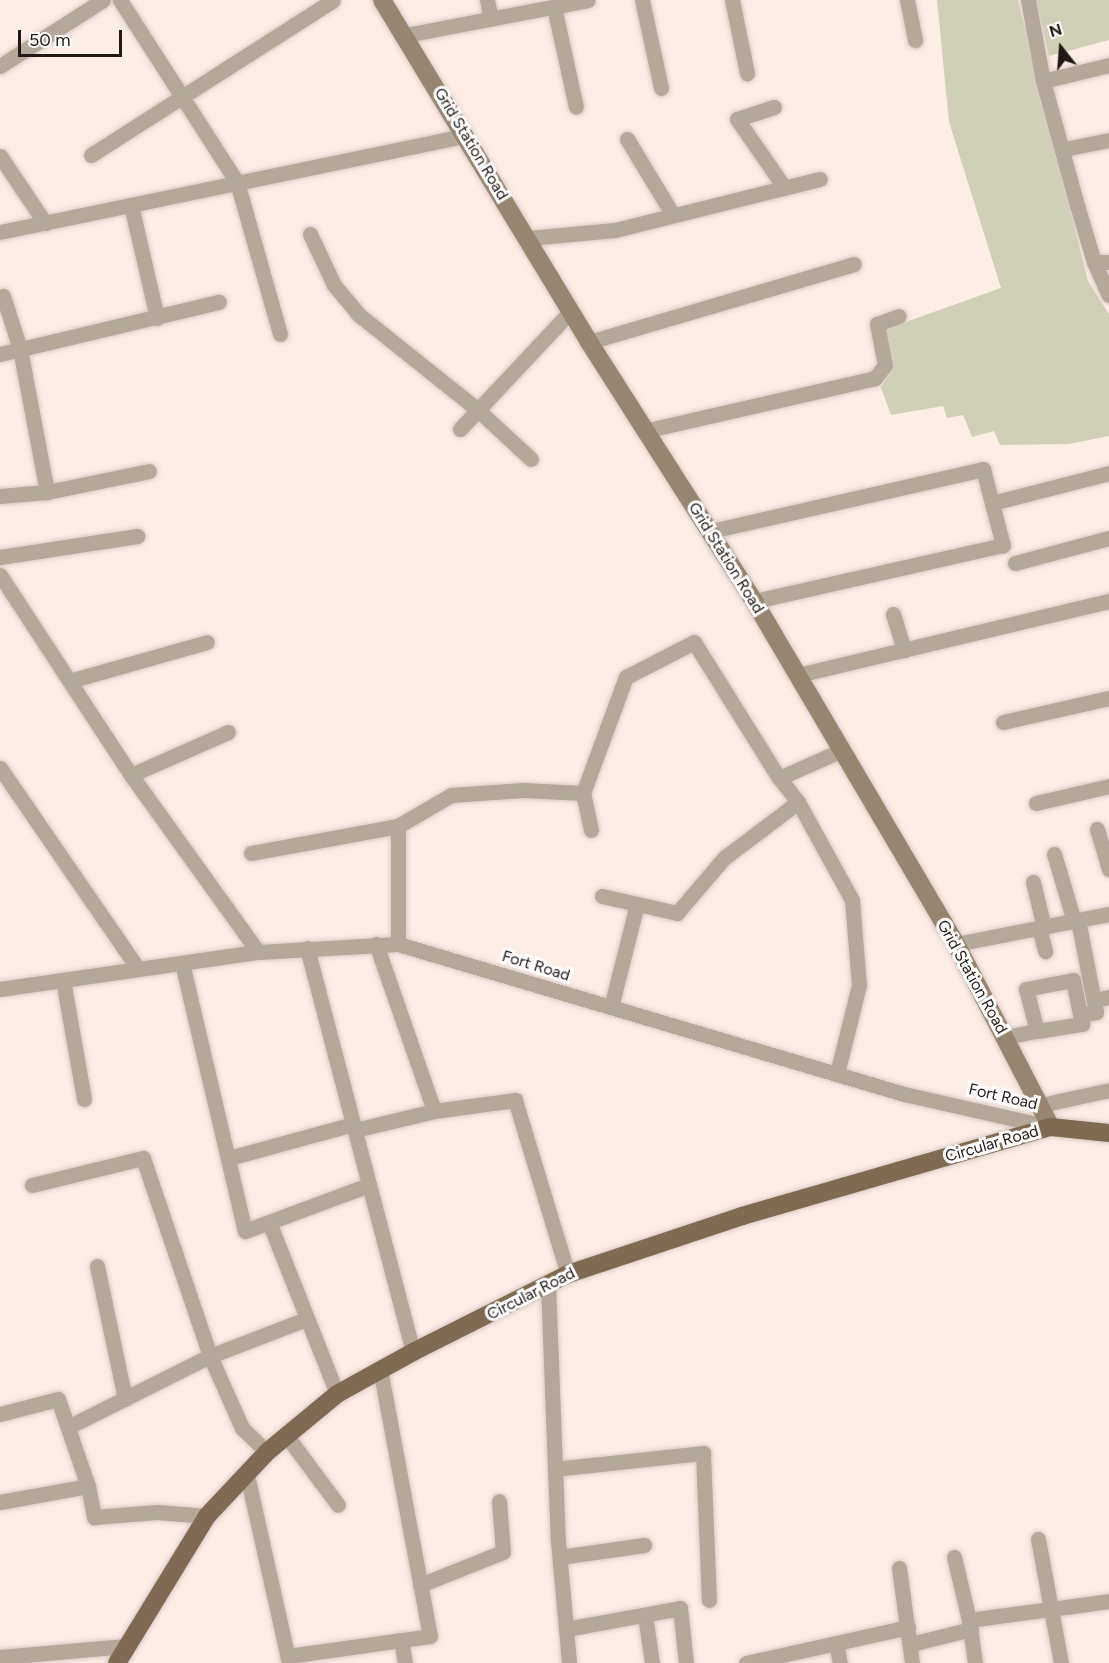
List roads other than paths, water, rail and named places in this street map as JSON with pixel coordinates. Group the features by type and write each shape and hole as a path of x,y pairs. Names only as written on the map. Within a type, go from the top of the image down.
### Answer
{"main road":[{"name":"Grid Station Road","path":"382,0 406,35 464,136 529,238 570,312 644,431 711,531 798,675 840,752 956,944 1052,1127"},
{"name":"Circular Road","path":"117,1663 207,1516 267,1452 337,1394 381,1373 413,1353 568,1274 742,1216 1052,1127 1109,1132"}],"street":[{"path":"0,66 103,0"},
{"path":"120,0 179,98 237,182 280,334"},
{"path":"91,154 333,0"},
{"path":"487,0 491,19"},
{"path":"406,35 588,0"},
{"path":"642,0 661,88"},
{"path":"732,0 747,73"},
{"path":"907,0 915,40"},
{"path":"1028,0 1043,81 1101,262 1109,295"},
{"path":"554,7 576,107"},
{"path":"1043,81 1109,65"},
{"path":"774,107 737,119 784,187"},
{"path":"0,232 464,136"},
{"path":"627,139 673,215"},
{"path":"1064,149 1109,140"},
{"path":"0,156 45,223"},
{"path":"529,238 615,230 820,179"},
{"path":"131,205 156,318"},
{"path":"310,234 333,285 358,314 478,410 531,459"},
{"path":"589,342 854,264"},
{"path":"3,296 20,349 47,492"},
{"path":"0,354 219,302"},
{"path":"460,429 570,312"},
{"path":"644,431 875,378 885,365 877,324 900,316"},
{"path":"711,531 983,469 1003,545 754,601"},
{"path":"0,496 47,492 149,471"},
{"path":"992,503 1109,473"},
{"path":"0,557 137,536"},
{"path":"1015,563 1109,538"},
{"path":"0,575 73,680 131,775 258,952"},
{"path":"798,675 1109,601"},
{"path":"893,614 904,650"},
{"path":"73,680 207,642"},
{"path":"591,830 583,794 626,677 694,642 779,778 798,802 852,900 859,985 837,1074"},
{"path":"1003,722 1109,698"},
{"path":"131,775 228,732"},
{"path":"779,778 840,752"},
{"path":"0,768 138,969"},
{"path":"1036,803 1109,786"},
{"path":"251,853 398,826 451,795 523,790 583,794"},
{"path":"602,896 677,913 724,858 798,802"},
{"path":"398,826 398,944"},
{"path":"1097,829 1109,869"},
{"path":"1053,854 1101,998 1096,1012 1080,1015"},
{"path":"1033,882 1045,951"},
{"path":"611,1007 637,904"},
{"path":"956,944 1109,914"},
{"path":"376,944 434,1112"},
{"name":"Fort Road","path":"0,989 258,952 398,944 904,1094 1052,1127"},
{"path":"307,948 413,1353"},
{"path":"182,963 245,1231 369,1185"},
{"path":"63,980 84,1099"},
{"path":"1005,1037 1037,1032 1082,1024 1073,980 1026,989 1037,1032"},
{"path":"1041,1105 1109,1090"},
{"path":"229,1158 354,1127 515,1100 568,1274"},
{"path":"32,1185 144,1158 210,1356 242,1428 267,1452"},
{"path":"269,1222 337,1394"},
{"path":"97,1266 125,1398"},
{"path":"548,1285 555,1469 569,1663"},
{"path":"68,1427 210,1356 306,1318"},
{"path":"247,1475 289,1660 430,1636 381,1373"},
{"path":"0,1414 58,1399 88,1486 94,1516 157,1512 207,1516"},
{"path":"286,1435 338,1505"},
{"path":"555,1469 703,1453 709,1600"},
{"path":"0,1502 88,1486"},
{"path":"420,1585 503,1552 499,1501"},
{"path":"1038,1539 1049,1609 1061,1663"},
{"path":"560,1557 644,1545"},
{"path":"954,1557 970,1624 975,1663"},
{"path":"899,1568 912,1663"},
{"path":"911,1644 970,1624 1049,1609 1109,1601"},
{"path":"566,1629 680,1608 686,1663"},
{"path":"645,1616 652,1663"},
{"path":"747,1663 908,1627"},
{"path":"401,1640 405,1663"},
{"path":"836,1643 840,1663"},
{"path":"0,1657 126,1646"}]}
